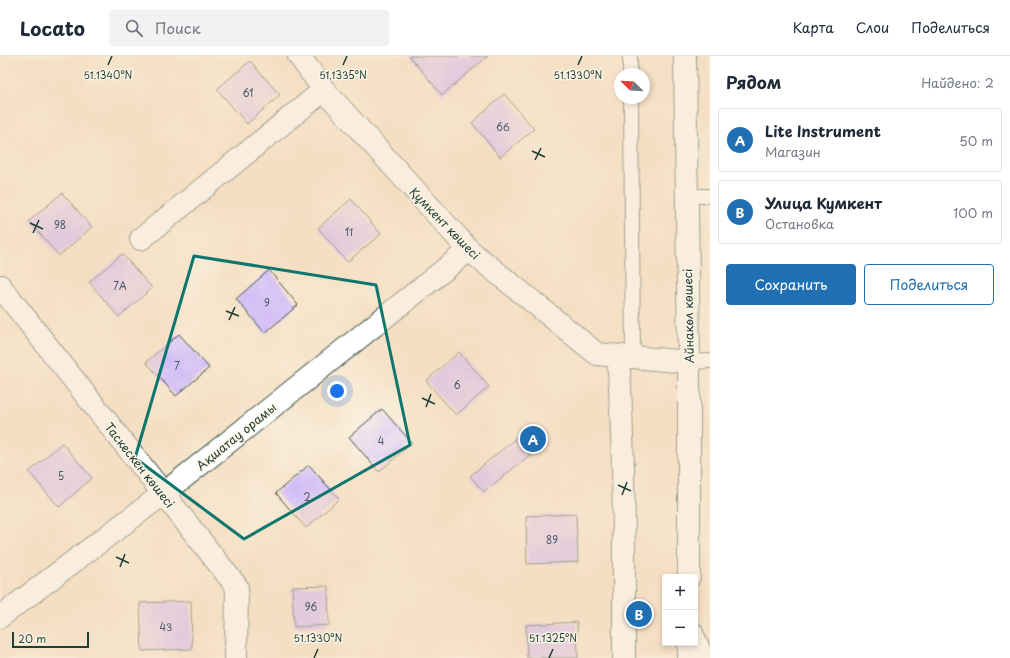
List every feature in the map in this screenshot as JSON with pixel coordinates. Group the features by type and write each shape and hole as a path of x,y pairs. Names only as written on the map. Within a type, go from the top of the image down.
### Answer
{"street":[{"name":"Құмкент көшесі","path":"299,56 324,90 469,250 597,354 700,362"},
{"name":"Айнакөл көшесі","path":"685,56 686,196 700,362 689,574"},
{"path":"141,239 324,90"},
{"name":"Ақшатау орамы","path":"0,617 163,494 469,250"},
{"name":"Таскескен көшесі","path":"0,286 237,587 236,658"},
{"path":"624,658 624,506 621,398 626,356"},
{"path":"689,646 689,658"}],"lane":[{"path":"630,56 630,68"},
{"path":"626,356 631,104"},
{"path":"686,196 710,196"},
{"path":"698,637 707,658"}],"highlighted area":[{"path":"194,256 376,285 410,445 244,539 135,458"}],"building":[{"path":"409,56 488,56 442,95"},
{"path":"250,61 280,95 247,124 217,89"},
{"path":"504,94 534,129 500,157 472,123"},
{"path":"62,193 92,227 59,256 29,221"},
{"path":"351,199 381,234 347,262 318,228"},
{"path":"122,254 152,288 119,317 89,282"},
{"path":"269,270 298,305 265,333 236,299"},
{"path":"179,334 209,368 176,396 146,362"},
{"path":"459,352 489,387 456,415 426,381"},
{"path":"382,409 412,443 379,472 349,437"},
{"path":"532,425 546,442 484,492 470,476"},
{"path":"62,443 92,478 59,507 29,472"},
{"path":"309,465 339,499 306,528 276,493"},
{"path":"576,514 578,562 527,564 526,516"},
{"path":"328,586 329,625 294,627 292,587"},
{"path":"191,601 192,649 142,651 140,603"},
{"path":"577,622 578,658 527,658 526,625"}],"place":[{"name":"Lite Instrument","path":"533,439"},
{"name":"Улица Кумкент","path":"639,614"}]}
